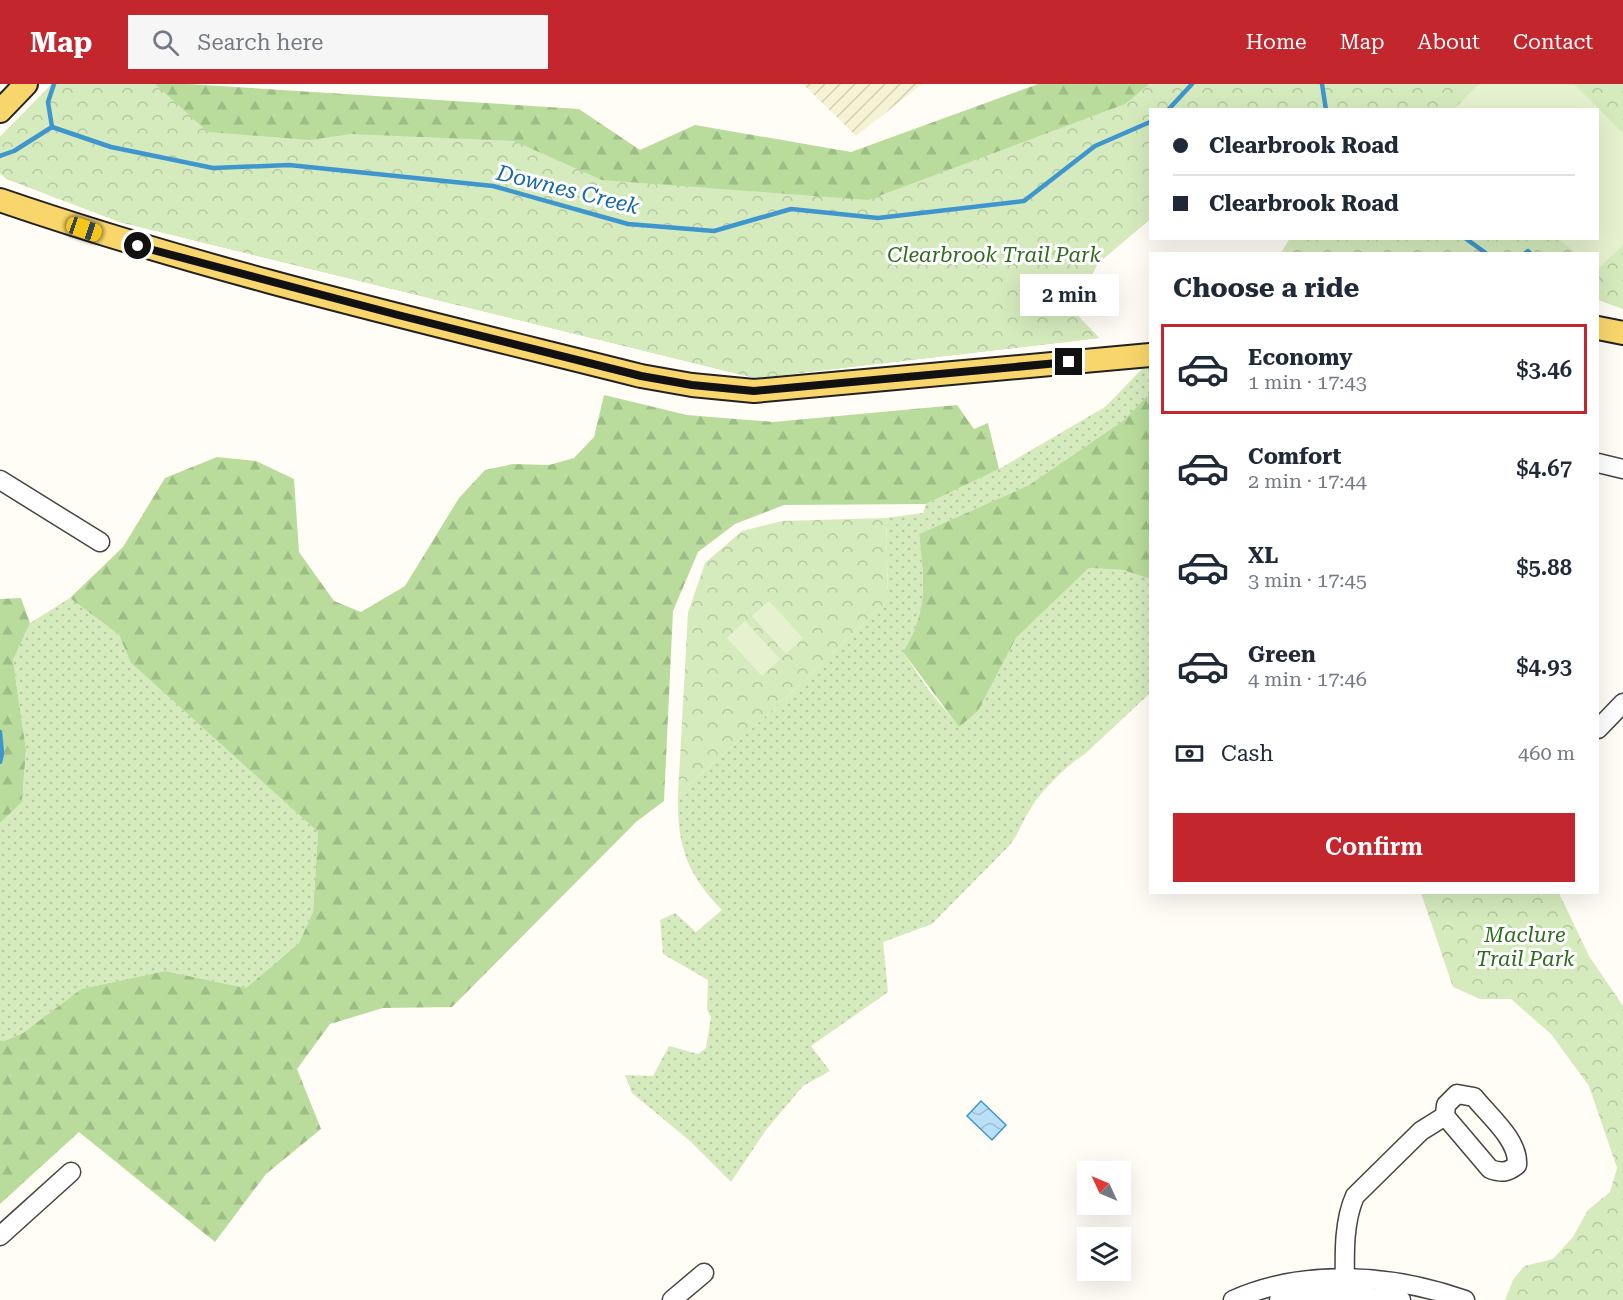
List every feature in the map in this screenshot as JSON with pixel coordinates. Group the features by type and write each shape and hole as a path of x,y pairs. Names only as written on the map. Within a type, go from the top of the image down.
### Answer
{"main road":[{"path":"0,111 26,84"},
{"path":"0,200 116,240 332,299 641,376 692,385 754,391 808,388 1149,355"},
{"path":"1599,328 1623,333"}],"street":[{"path":"1599,463 1623,469"},
{"path":"0,480 100,542"},
{"path":"1599,728 1623,703"},
{"path":"1457,1094 1474,1097 1513,1144 1518,1154 1517,1165 1509,1171 1500,1173 1490,1169 1445,1116 1446,1105 1457,1094"},
{"path":"1345,1285 1349,1209 1355,1196 1421,1131 1445,1116"},
{"path":"0,1236 71,1172"},
{"path":"672,1300 704,1273"},
{"path":"1233,1300 1250,1292 1304,1281 1345,1285 1400,1282 1465,1300"},
{"path":"1279,1300 1314,1294 1345,1285 1401,1300"}],"shaded area":[{"path":"803,84 922,84 856,136"}],"green space":[{"name":"Clearbrook Trail Park","path":"52,84 188,84 579,109 640,150 695,125 851,152 1038,84 1383,84 1168,108 1149,108 1149,220 1098,263 1072,310 1099,338 755,378 120,222 7,179 0,173 0,137"},
{"name":"Clearbrook Trail Park","path":"52,84 155,84 208,132 310,140 350,134 514,141 602,180 868,200 1125,104 1149,84 1623,84 1623,309 1599,300 1599,252 1282,252 1289,240 1599,240 1599,108 1149,108 1149,220 1098,263 1072,310 1099,338 755,378 120,222 7,179 0,173 0,137"},
{"path":"1479,84 1574,84 1598,108 1455,108"},
{"path":"1599,109 1623,133 1623,245 1599,268 1599,252 1575,252 1560,240 1599,240"},
{"path":"1143,368 1149,368 1149,394 1124,420 1029,485 919,534 923,594 917,622 903,652 930,692 959,726 978,711 1016,638 1089,568 1123,570 1149,579 1149,694 1048,786 1035,801 1010,845 932,924 883,942 888,992 811,1046 830,1071 803,1086 766,1130 731,1182 690,1141 632,1093 625,1075 653,1076 669,1046 698,1054 706,1048 711,1017 707,1010 708,980 663,954 660,920 675,913 696,932 722,910 700,884 686,858 680,829 678,795 790,694 888,600 886,518 923,513 926,504 999,469 1105,407"},
{"path":"1149,394 1149,579 1123,570 1089,568 1016,638 978,711 959,727 903,652 917,622 923,595 919,534 1029,485 1124,420"},
{"path":"604,395 687,415 773,422 957,405 974,429 988,423 999,469 926,504 784,505 735,524 698,552 673,611 664,801 636,822 452,1007 383,1008 330,1024 297,1069 321,1129 266,1174 215,1242 79,1132 0,1204 0,1040 4,1041 23,1033 81,989 165,971 246,988 299,943 313,912 318,832 131,663 119,635 70,598 123,547 165,478 217,457 256,461 294,479 299,552 334,601 361,612 405,586 459,498 485,470 513,464 549,465 574,458 594,437"},
{"path":"886,518 888,600 790,694 678,795 688,613 705,563 742,531 782,521"},
{"path":"21,598 30,623 13,660 26,750 22,802 0,823 0,599"},
{"path":"70,598 119,635 131,663 318,832 313,912 299,943 246,988 165,971 81,989 23,1033 4,1041 0,1040 0,823 22,802 26,750 13,660 30,623"},
{"path":"769,601 803,638 786,654 752,616"},
{"path":"745,621 780,659 762,676 727,638"},
{"name":"Maclure Trail Park","path":"1421,894 1559,894 1589,956 1623,1006 1623,1300 1505,1300 1513,1280 1524,1266 1553,1259 1573,1237 1588,1210 1610,1192 1617,1168 1589,1086 1551,1034 1511,999 1480,999 1453,987"}],"water":[{"path":"981,1101 1006,1125 992,1140 967,1116"}],"waterway":[{"name":"Downes Creek","path":"52,127 48,102 54,84"},
{"name":"Downes Creek","path":"1170,108 1192,84"},
{"path":"1322,84 1326,108"},
{"name":"Downes Creek","path":"52,127 111,147 213,168 289,165 493,186 628,224 714,231 791,209 878,218 1024,201 1095,146 1149,122"},
{"path":"0,156 14,151 52,127"},
{"path":"1468,240 1484,252"},
{"path":"0,732 2,754 0,762"}],"route":[{"path":"138,246 332,299 641,376 692,385 754,391 818,387 1069,362"}]}
